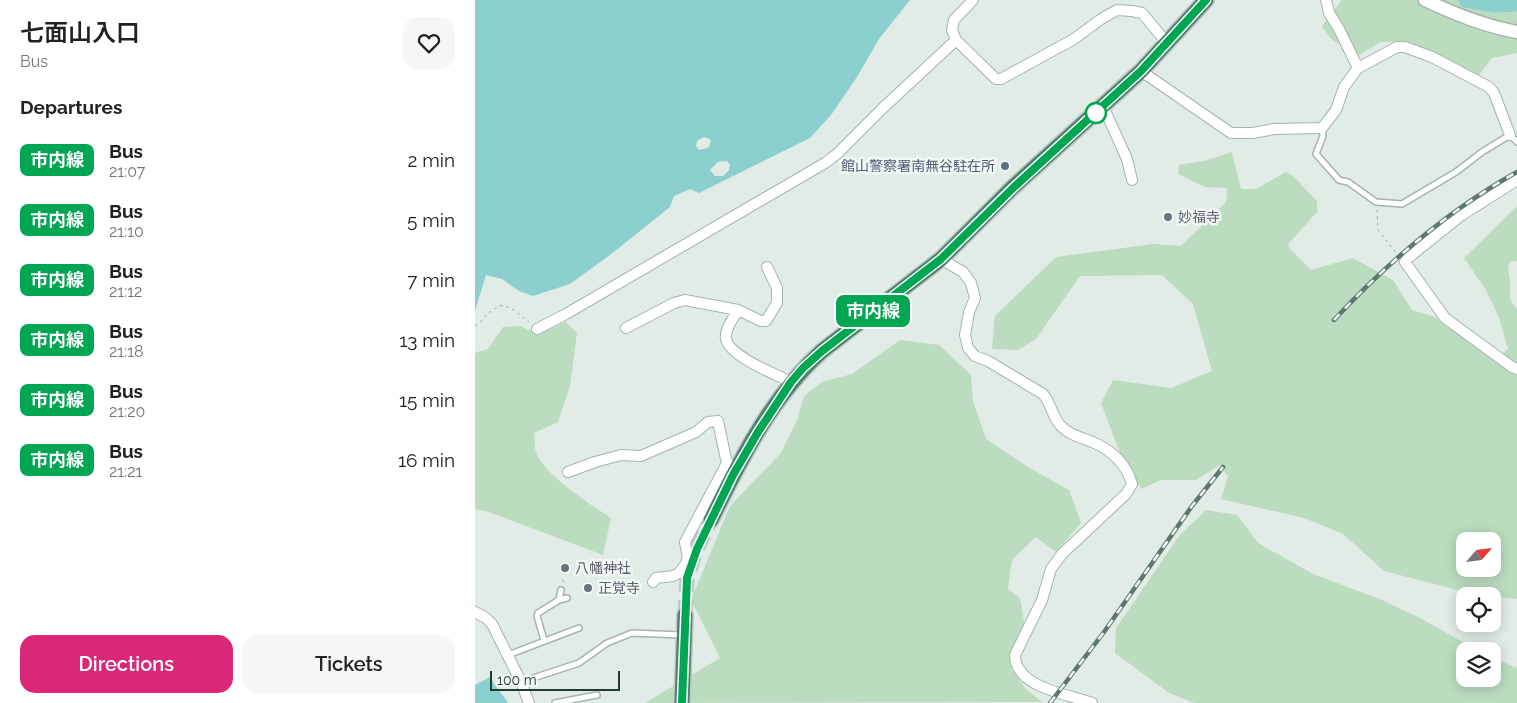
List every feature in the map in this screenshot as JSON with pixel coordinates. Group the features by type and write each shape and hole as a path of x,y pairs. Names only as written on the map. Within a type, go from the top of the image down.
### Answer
{"highway":[{"path":"711,520 730,469 758,432 791,382 803,368 822,351 941,259 1013,188 1141,71 1206,0"},
{"path":"682,703 685,615"}],"street":[{"path":"973,0 954,20 953,30 956,40 997,79 1074,39 1117,10 1132,10 1142,13 1167,43"},
{"path":"1326,0 1329,13 1358,68"},
{"path":"1425,0 1462,17 1517,32"},
{"path":"537,329 837,154 956,40"},
{"path":"1141,71 1231,133 1322,128 1336,110 1344,87 1358,68 1397,47 1405,47 1431,57 1489,87 1495,93 1513,138"},
{"path":"1103,106 1127,159 1132,180"},
{"path":"1517,180 1459,217 1405,262 1445,318 1517,369"},
{"path":"941,259 963,272 971,283 975,298 969,312 965,335 969,348 975,356 988,361 1043,394 1047,398 1059,424 1074,436 1107,449 1129,473 1132,484 1126,494 1063,554 1051,569 1042,600 1015,654 1017,669 1041,688 1092,703"},
{"path":"626,328 674,303 685,300 738,310 766,322 777,303 777,288 767,267"},
{"path":"738,310 725,338 729,344 743,357 791,382"},
{"path":"568,472 621,455 641,456 696,432 708,422 718,421 730,469 685,542 688,558 685,566 679,573 665,578 656,578 653,582"},
{"path":"475,612 492,624 521,682 529,703"}],"lane":[{"path":"1322,128 1323,136 1316,154 1339,180 1348,182 1376,202 1402,204 1456,172 1482,152 1513,138"},
{"path":"559,600 561,590"},
{"path":"544,640 537,613 559,600 567,598"},
{"path":"508,655 579,628"},
{"path":"521,682 579,663 607,643 632,633 684,636"},
{"path":"555,703 597,695"}],"path":[{"path":"1376,202 1378,230 1405,262"},
{"path":"475,326 489,311 503,305 514,310 537,329"}],"green space":[{"path":"1342,0 1517,0 1517,53 1492,58 1479,75 1410,42 1381,42 1359,55 1331,39 1322,26"},
{"path":"1232,152 1241,189 1256,189 1286,172 1293,176 1317,201 1317,212 1288,244 1291,250 1311,270 1353,258 1393,280 1412,310 1435,317 1495,361 1508,349 1499,318 1486,290 1464,258 1517,206 1517,261 1510,262 1508,270 1510,297 1517,309 1517,599 1501,597 1501,587 1456,587 1456,590 1384,571 1343,534 1304,518 1221,499 1228,476 1220,465 1196,480 1161,480 1141,489 1120,453 1101,403 1113,380 1171,388 1212,371 1193,304 1162,275 1080,276 1036,339 1018,350 992,349 995,316 1056,257 1153,244 1181,246 1226,202 1227,188 1205,187 1178,174 1179,165 1204,161"},
{"path":"566,322 577,333 570,386 558,422 534,433 535,448 540,461 548,470 580,497 611,518 603,555 489,512 475,509 475,353 488,349 503,327 520,326 538,334"},
{"path":"900,340 939,345 971,375 973,401 986,439 1028,467 1069,490 1081,523 1056,552 1036,537 1012,560 1008,589 1020,598 1025,627 1013,652 1011,669 1026,689 1042,702 645,703 720,658 691,600 730,506 781,453 797,420 804,396 822,382 852,374"},
{"path":"1206,510 1237,515 1258,543 1313,574 1382,600 1422,619 1463,642 1456,642 1456,687 1501,687 1501,661 1517,668 1517,703 1194,703 1169,693 1115,653 1116,628 1179,536"}],"water":[{"path":"475,0 910,0 879,39 857,77 831,115 810,138 699,193 690,189 674,196 670,207 570,284 533,296 519,291 502,279 486,275 475,311","holes":["704,137 710,139 711,142 708,148 699,150 696,146 697,141","727,161 730,165 729,170 723,176 715,176 710,170 718,162"]},
{"path":"490,677 508,703 475,703 475,685"}],"waterway":[{"path":"1466,0 1495,5 1517,4"}],"tunnel":[{"path":"685,615 687,578 697,549 711,520"}],"railway":[{"path":"1334,320 1375,278 1443,220 1517,172"},
{"path":"1050,703 1104,632 1192,506 1223,467"}],"bus line":[{"name":"市内線","path":"682,703 687,578 697,549 733,475 758,432 791,382 822,351 941,259 1013,188 1141,71 1206,0"}],"place":[{"name":"館山警察署南無谷駐在所","path":"1005,166"},
{"name":"妙福寺","path":"1168,217"},
{"name":"八幡神社","path":"565,568"},
{"name":"正覚寺","path":"588,588"}]}
